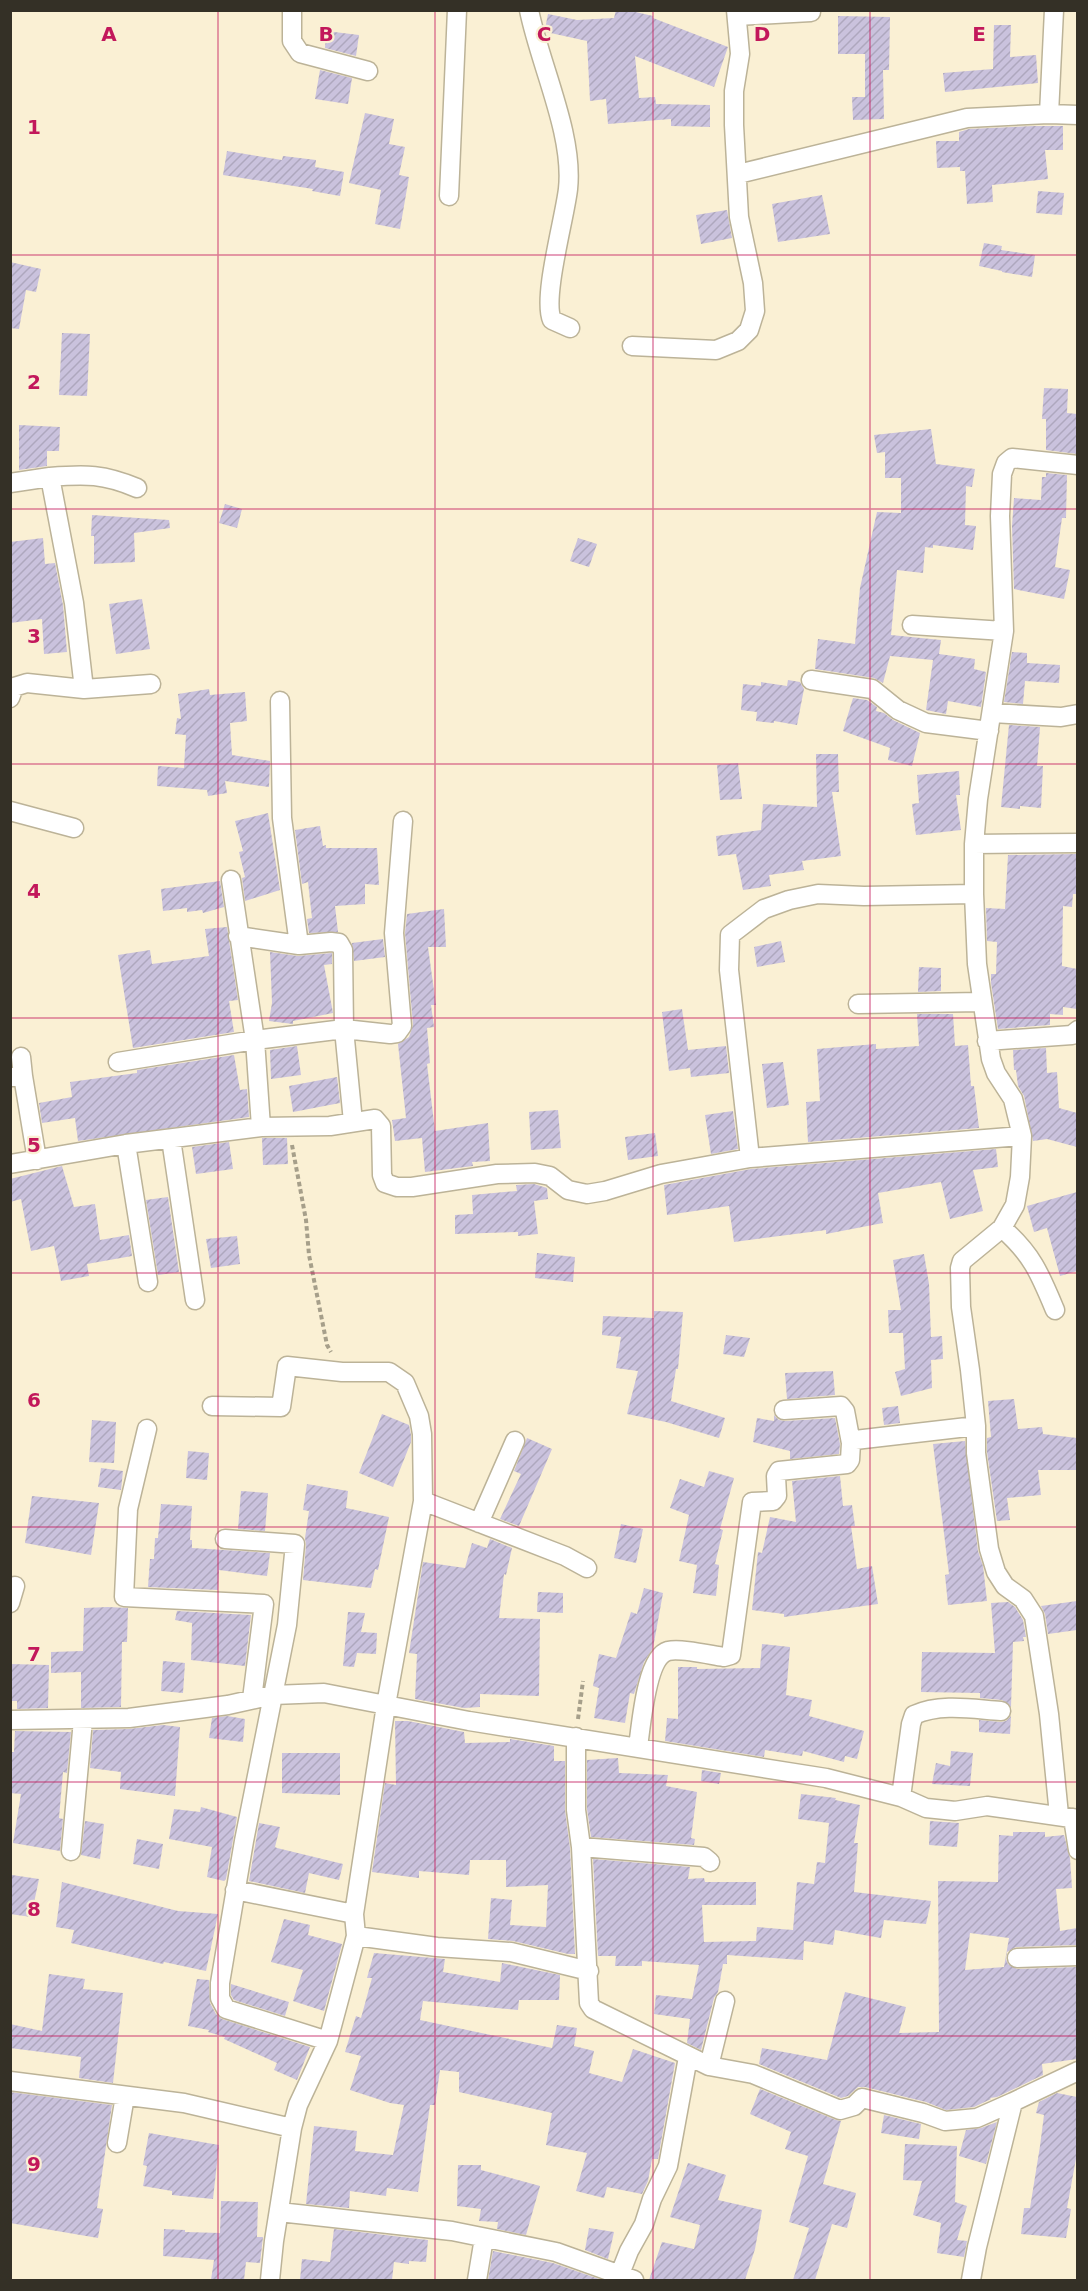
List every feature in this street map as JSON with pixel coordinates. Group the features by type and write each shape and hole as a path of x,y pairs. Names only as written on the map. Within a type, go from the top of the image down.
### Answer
{"street":[{"path":"292,10 292,41 300,53 368,71"},
{"path":"449,196 457,10"},
{"path":"529,10 558,113 567,157 568,189 552,277 550,304 552,320 570,328"},
{"path":"1049,114 1054,10"},
{"path":"632,346 716,350 738,341 749,330 755,311 753,283 739,217 734,125 734,91 740,54 736,13 811,12"},
{"path":"738,174 967,118 1077,115"},
{"path":"1077,465 1012,458 1006,464 1002,474 1000,516 1004,632 978,798 974,844 974,894 977,964 987,1041 996,1072 1013,1098 1022,1136 1020,1177 1015,1205 1002,1228 968,1254 960,1268 961,1307 988,1549 996,1572 1005,1586 1023,1599 1034,1616 1049,1714 1077,1850"},
{"path":"10,483 81,474 115,478 137,488"},
{"path":"50,477 74,603 84,689"},
{"path":"912,625 1004,632"},
{"path":"811,680 872,689 898,710 926,723 989,731"},
{"path":"10,698 14,687 27,682 84,689 151,684"},
{"path":"280,701 282,818 299,945"},
{"path":"992,713 1062,717 1077,714"},
{"path":"10,811 74,828"},
{"path":"118,1062 255,1040 344,1029 397,1033 402,1026 394,933 403,821"},
{"path":"974,844 1077,843"},
{"path":"231,880 255,1040 261,1126"},
{"path":"750,1158 729,970 730,935 764,909 789,900 818,894 864,896 974,894"},
{"path":"238,936 299,945 339,943 343,950 344,1029 353,1122"},
{"path":"858,1004 981,1002"},
{"path":"987,1041 1072,1035 1077,1030"},
{"path":"21,1057 17,1076 37,1160"},
{"path":"10,1164 126,1144 261,1126 330,1126 375,1119 381,1126 382,1175 385,1182 398,1187 412,1187 497,1174 535,1173 550,1176 568,1191 587,1194 605,1191 661,1173 750,1158 1022,1136"},
{"path":"171,1139 195,1300"},
{"path":"126,1144 148,1282"},
{"path":"1002,1228 1022,1245 1038,1269 1055,1310"},
{"path":"212,1406 281,1407 287,1366 342,1372 389,1372 405,1383 419,1416 422,1434 423,1501 386,1705 354,1914 356,1936 328,2042 298,2105 292,2128 270,2280"},
{"path":"638,1747 650,1673 661,1655 671,1651 724,1657 731,1655 752,1502 773,1501 777,1496 776,1476 779,1471 847,1464 850,1460 845,1411 841,1406 784,1410"},
{"path":"850,1443 855,1440 976,1426"},
{"path":"147,1429 128,1509 124,1597 264,1604 252,1699"},
{"path":"479,1524 515,1441"},
{"path":"423,1501 565,1556 587,1568"},
{"path":"225,1539 295,1538 287,1625 236,1890 220,1983 220,1998 226,2009 328,2042"},
{"path":"10,1720 83,1720 168,1714 273,1695 324,1694 469,1721 826,1778 901,1797 926,1808 955,1811 987,1806 1070,1817"},
{"path":"901,1797 914,1715 928,1709 944,1708 1001,1711"},
{"path":"70,1851 83,1720"},
{"path":"576,1737 576,1810 581,1847 590,2003 593,2009 709,2066 753,2074 840,2110 855,2106 862,2098 923,2113 945,2121 977,2118 1077,2071"},
{"path":"581,1847 704,1857 710,1862"},
{"path":"236,1890 354,1914"},
{"path":"356,1936 437,1947 511,1952 589,1971"},
{"path":"1017,1958 1077,1956"},
{"path":"709,2066 725,2001"},
{"path":"279,2212 452,2231 556,2252 618,2276 644,2224 652,2199 668,2166 688,2057"},
{"path":"10,2081 184,2103 292,2128"},
{"path":"117,2143 125,2096"},
{"path":"971,2280 1013,2102"},
{"path":"477,2280 484,2238"}],"path":[{"path":"291,1126 293,1156 306,1220 309,1255 327,1345 342,1372"},
{"path":"576,1737 584,1681"}],"building":[{"path":"616,10 653,16 653,18 728,47 714,87 635,56 639,98 655,97 656,104 710,105 710,127 671,126 671,119 608,124 606,99 590,101 587,41 546,32 545,29 548,14 577,20 614,18"},
{"path":"838,16 890,17 889,70 883,70 884,119 853,120 852,97 865,97 865,54 838,54"},
{"path":"994,25 1011,25 1010,57 1036,55 1038,83 945,92 943,73 993,69"},
{"path":"326,31 359,35 356,56 325,48"},
{"path":"320,70 352,78 348,104 315,99"},
{"path":"365,113 394,119 389,144 405,147 399,175 409,177 400,229 375,224 381,190 349,183"},
{"path":"1063,126 1063,150 1045,150 1048,179 992,185 993,202 967,204 965,171 960,171 960,167 937,168 936,141 959,141 959,132 969,129"},
{"path":"227,151 282,160 283,156 316,160 315,167 344,172 340,196 312,191 313,189 223,175"},
{"path":"1038,191 1064,193 1062,215 1036,213"},
{"path":"822,195 830,234 778,242 772,204"},
{"path":"727,210 732,238 701,244 696,215"},
{"path":"984,243 1002,246 1001,250 1035,255 1032,277 979,266"},
{"path":"10,262 41,269 36,292 26,290 19,329 10,328"},
{"path":"62,333 90,334 87,396 59,395"},
{"path":"1044,388 1068,389 1067,413 1077,414 1077,454 1046,450 1046,419 1042,419"},
{"path":"19,425 60,427 59,451 47,451 47,466 19,470"},
{"path":"931,429 936,464 975,469 972,487 966,486 965,525 976,526 973,550 933,545 933,548 925,547 923,573 897,570 891,635 941,640 939,654 975,659 974,669 986,672 981,707 948,701 946,714 926,710 933,660 890,656 883,683 874,678 815,669 818,639 855,644 860,588 877,512 901,513 901,478 885,478 885,452 877,453 874,435"},
{"path":"1046,473 1067,475 1066,518 1062,518 1055,567 1070,570 1064,599 1014,589 1012,526 1014,498 1041,500 1042,477 1046,477"},
{"path":"225,504 242,509 237,528 219,523"},
{"path":"92,515 169,520 170,528 134,533 135,562 94,564 94,536 91,536"},
{"path":"43,538 45,564 55,563 63,605 67,652 44,654 42,619 10,623 10,542"},
{"path":"578,538 597,544 589,567 570,561"},
{"path":"142,599 150,649 116,654 109,604"},
{"path":"1012,652 1027,653 1027,663 1060,665 1059,683 1025,681 1023,704 1004,702"},
{"path":"788,680 800,682 804,689 797,725 756,721 757,712 741,710 743,684 761,686 761,682 787,686"},
{"path":"209,689 210,695 245,692 247,721 230,723 232,755 270,761 269,787 225,781 227,793 208,796 207,790 157,786 158,766 184,768 186,735 175,734 177,718 181,719 178,694"},
{"path":"853,698 867,700 877,707 876,711 920,733 912,766 888,760 890,748 843,731"},
{"path":"1009,725 1040,727 1037,766 1043,766 1041,808 1001,807"},
{"path":"816,754 838,754 839,792 832,792 841,856 802,861 804,870 769,875 771,886 743,890 736,854 718,856 716,836 761,830 763,804 817,807"},
{"path":"738,763 742,799 720,800 717,765"},
{"path":"959,771 960,795 956,795 961,830 916,835 912,804 919,803 917,775"},
{"path":"268,813 280,890 245,901 242,878 245,877 239,852 243,851 235,821"},
{"path":"320,826 323,846 326,845 326,848 377,848 379,885 365,884 365,904 335,906 338,932 309,933 307,919 312,918 308,882 302,884 295,830"},
{"path":"1077,854 1077,894 1073,894 1072,907 1063,906 1062,966 1077,969 1077,1009 1063,1007 1063,1015 1050,1014 1050,1025 998,1029 991,983 991,974 996,974 997,942 987,941 986,908 1005,909 1008,855"},
{"path":"220,881 224,907 203,913 202,910 187,912 187,908 163,911 161,889"},
{"path":"444,909 446,947 428,947 436,1005 431,1005 434,1027 427,1028 430,1063 427,1064 435,1131 488,1123 490,1161 472,1162 473,1166 425,1172 422,1138 395,1141 392,1120 406,1118 398,1044 409,1037 413,1025 405,933 407,914"},
{"path":"227,927 238,1000 229,1001 234,1032 133,1048 118,955 150,950 152,964 209,956 205,929"},
{"path":"383,939 385,957 354,961 352,943"},
{"path":"781,941 785,962 757,967 754,947"},
{"path":"270,952 298,956 332,953 332,964 324,965 333,1013 293,1021 293,1024 269,1021 272,1003"},
{"path":"919,967 941,968 941,991 918,992"},
{"path":"682,1009 688,1050 726,1046 729,1073 691,1077 690,1068 669,1071 662,1012"},
{"path":"917,1014 953,1014 955,1046 968,1045 971,1086 974,1086 979,1128 808,1142 806,1102 820,1101 817,1049 876,1044 876,1049 919,1046"},
{"path":"297,1046 301,1075 271,1079 270,1050"},
{"path":"1046,1048 1047,1073 1057,1072 1059,1108 1077,1113 1077,1147 1047,1139 1033,1141 1024,1096 1018,1086 1016,1070 1014,1070 1013,1050"},
{"path":"234,1055 240,1090 247,1089 249,1117 78,1141 75,1118 42,1123 39,1103 72,1097 70,1082 137,1073 137,1070"},
{"path":"783,1062 789,1105 767,1108 762,1064"},
{"path":"337,1077 340,1103 293,1112 289,1086"},
{"path":"558,1110 561,1148 531,1150 529,1112"},
{"path":"733,1111 738,1149 711,1154 705,1115"},
{"path":"655,1133 658,1156 628,1160 625,1137"},
{"path":"262,1138 287,1138 288,1164 263,1165"},
{"path":"229,1142 233,1169 196,1174 192,1147"},
{"path":"996,1149 998,1167 973,1170 983,1211 950,1219 941,1182 878,1193 883,1223 826,1234 826,1230 734,1242 729,1206 667,1215 664,1185 751,1169"},
{"path":"62,1166 74,1207 95,1204 100,1240 129,1235 132,1256 87,1264 89,1276 61,1281 54,1246 31,1251 21,1199 10,1202 10,1179"},
{"path":"534,1184 547,1188 548,1199 534,1201 538,1234 518,1236 518,1232 455,1234 455,1215 473,1214 472,1195 517,1191 516,1185"},
{"path":"1077,1192 1077,1271 1060,1276 1047,1228 1034,1232 1027,1206"},
{"path":"168,1197 179,1272 158,1275 146,1200"},
{"path":"237,1236 240,1264 211,1268 206,1239"},
{"path":"537,1253 575,1257 573,1282 535,1278"},
{"path":"924,1254 929,1284 931,1337 942,1336 943,1359 931,1360 932,1388 901,1396 895,1372 905,1369 903,1333 889,1333 888,1310 901,1310 893,1260"},
{"path":"654,1311 683,1312 678,1369 676,1369 671,1401 725,1418 719,1438 666,1422 627,1414 638,1371 616,1368 621,1337 602,1335 603,1316 654,1318"},
{"path":"726,1335 750,1338 744,1357 723,1354"},
{"path":"833,1371 835,1395 787,1399 785,1373"},
{"path":"1014,1399 1018,1429 1042,1427 1043,1434 1077,1438 1077,1470 1038,1470 1041,1495 1007,1498 1010,1520 997,1521 987,1452 987,1438 991,1437 988,1401"},
{"path":"898,1406 900,1423 884,1425 882,1408"},
{"path":"382,1414 409,1425 411,1435 411,1442 393,1487 359,1473"},
{"path":"774,1415 779,1420 785,1421 835,1418 840,1444 839,1454 790,1459 790,1451 753,1442 757,1418 774,1421"},
{"path":"92,1420 116,1422 114,1463 89,1462"},
{"path":"527,1438 552,1449 519,1526 500,1519 521,1474 514,1471"},
{"path":"965,1441 978,1551 983,1566 987,1601 948,1605 945,1575 949,1574 933,1444"},
{"path":"188,1451 209,1453 207,1480 186,1478"},
{"path":"101,1468 123,1471 121,1490 98,1487"},
{"path":"709,1471 734,1478 720,1529 723,1530 715,1564 719,1565 716,1596 693,1593 697,1565 679,1561 689,1515 670,1508 680,1479 704,1487"},
{"path":"840,1476 843,1506 852,1505 855,1526 851,1526 857,1569 872,1566 878,1604 784,1617 784,1614 752,1610 758,1552 762,1553 770,1517 796,1522 792,1481"},
{"path":"307,1484 348,1491 346,1508 389,1517 378,1570 375,1569 371,1588 303,1580 309,1511 303,1510"},
{"path":"241,1491 268,1493 265,1531 238,1529"},
{"path":"32,1496 99,1503 91,1555 25,1543"},
{"path":"161,1504 192,1506 190,1540 192,1540 192,1548 270,1553 267,1576 219,1570 218,1590 148,1587 150,1559 154,1559"},
{"path":"621,1524 643,1529 636,1563 614,1558"},
{"path":"490,1539 512,1548 506,1575 504,1574 499,1618 540,1619 539,1696 480,1694 480,1707 464,1708 415,1699 417,1654 409,1653 423,1562 465,1568 472,1543 487,1548"},
{"path":"644,1588 663,1593 653,1648 644,1662 634,1694 630,1693 625,1723 594,1718 599,1688 593,1686 599,1654 616,1658 631,1612 637,1614"},
{"path":"538,1592 563,1593 563,1613 537,1612"},
{"path":"1077,1601 1077,1630 1048,1634 1045,1614 1041,1606"},
{"path":"1008,1602 1015,1607 1023,1620 1026,1637 1023,1637 1024,1641 1013,1642 1011,1707 1002,1700 980,1698 980,1693 921,1692 922,1652 995,1653 991,1603"},
{"path":"84,1608 128,1608 127,1642 122,1642 121,1707 81,1708 81,1672 51,1673 51,1652 83,1651"},
{"path":"177,1611 251,1615 245,1666 191,1660 192,1623 175,1620"},
{"path":"348,1612 365,1613 361,1632 377,1633 376,1654 357,1653 354,1667 343,1666"},
{"path":"762,1644 790,1647 786,1695 812,1700 809,1716 864,1731 857,1759 845,1756 844,1762 803,1751 802,1756 765,1750 764,1757 665,1741 667,1718 678,1719 678,1667 760,1668"},
{"path":"163,1661 185,1663 183,1693 161,1691"},
{"path":"10,1664 49,1665 48,1708 17,1709 17,1701 10,1701"},
{"path":"227,1716 245,1719 243,1742 209,1738 212,1718"},
{"path":"1011,1716 1010,1734 979,1732 979,1720 1001,1722"},
{"path":"395,1721 408,1721 464,1732 465,1743 510,1742 510,1739 554,1746 554,1761 565,1761 565,1810 570,1848 575,1954 513,1941 488,1939 491,1898 512,1900 510,1925 546,1927 548,1885 506,1887 506,1860 470,1860 469,1875 419,1871 419,1878 372,1872 385,1783 396,1785"},
{"path":"163,1725 180,1727 175,1796 120,1789 121,1772 90,1768 93,1730"},
{"path":"15,1731 71,1732 67,1773 63,1772 59,1818 63,1819 60,1851 13,1843 21,1794 10,1793 10,1752 14,1752"},
{"path":"951,1751 973,1753 970,1786 932,1784 936,1763 950,1766"},
{"path":"282,1753 340,1753 340,1795 282,1793"},
{"path":"618,1758 619,1773 668,1775 666,1786 697,1792 691,1838 695,1839 694,1845 591,1837 587,1809 587,1760"},
{"path":"702,1770 721,1773 719,1784 701,1781"},
{"path":"801,1794 836,1798 835,1800 860,1805 854,1843 858,1843 854,1892 931,1901 926,1924 884,1920 881,1938 835,1930 833,1945 804,1941 803,1960 727,1955 727,1964 723,1964 718,1992 714,1998 701,2050 687,2043 690,2019 654,2014 656,1995 692,1999 699,1965 642,1961 642,1966 615,1966 616,1956 598,1956 593,1859 690,1867 688,1879 704,1878 705,1882 756,1882 756,1905 702,1905 704,1942 756,1941 757,1927 793,1930 797,1882 814,1884 817,1862 825,1863 829,1823 798,1819"},
{"path":"201,1807 237,1817 224,1881 207,1877 212,1847 169,1839 174,1809 200,1812"},
{"path":"85,1821 104,1824 100,1859 81,1855"},
{"path":"930,1821 959,1823 957,1847 929,1845"},
{"path":"259,1823 280,1827 275,1847 277,1848 343,1864 339,1880 309,1873 305,1893 249,1881"},
{"path":"1013,1832 1045,1832 1045,1837 1064,1835 1070,1858 1072,1888 1056,1889 1060,1931 1077,1928 1077,1945 1016,1947 1007,1952 1006,1959 1008,1964 1017,1969 1077,1967 1077,2059 1042,2064 1043,2075 974,2107 946,2110 926,2102 865,2087 858,2087 848,2096 841,2098 759,2064 762,2048 827,2060 845,1992 906,2007 899,2033 939,2032 938,1881 998,1882 999,1835 1013,1836","holes":["970,1933 1009,1938 1004,1967 965,1970"]},
{"path":"137,1839 163,1844 159,1869 133,1864"},
{"path":"12,1875 39,1879 31,1917 10,1914"},
{"path":"62,1882 178,1911 218,1914 206,1971 164,1962 163,1964 71,1943 74,1930 56,1927"},
{"path":"284,1919 310,1925 308,1935 342,1944 324,2011 293,2001 303,1970 271,1962"},
{"path":"374,1953 445,1959 443,1972 500,1982 502,1963 560,1975 559,2000 519,2000 518,2010 423,2001 420,2020 552,2048 557,2025 577,2028 574,2046 594,2051 589,2073 622,2082 633,2049 675,2063 658,2159 652,2159 648,2181 642,2194 607,2187 604,2198 576,2191 587,2153 546,2145 552,2113 459,2092 459,2072 440,2070 435,2105 430,2105 418,2192 387,2188 386,2196 350,2191 349,2208 306,2204 314,2126 357,2131 355,2151 393,2155 404,2105 390,2103 350,2090 361,2056 345,2052 356,2016 361,2018 372,1978 367,1978"},
{"path":"49,1974 85,1979 83,1989 123,1993 113,2083 79,2078 81,2057 10,2048 10,2024 42,2031"},
{"path":"197,1979 209,1980 210,2003 222,2019 310,2047 297,2080 274,2070 277,2063 224,2039 225,2037 208,2032 209,2030 188,2026"},
{"path":"231,1984 289,2002 285,2016 234,2000 231,1995"},
{"path":"760,2089 841,2121 823,2184 856,2193 847,2228 832,2224 815,2280 793,2280 809,2228 789,2222 808,2156 785,2149 791,2132 750,2114"},
{"path":"10,2092 112,2105 97,2208 103,2209 98,2238 10,2223"},
{"path":"1057,2093 1077,2097 1077,2153 1067,2208 1071,2209 1066,2238 1021,2234 1024,2208 1030,2208 1044,2115 1036,2113 1039,2102"},
{"path":"884,2115 921,2124 919,2139 881,2133"},
{"path":"997,2122 986,2164 959,2156 966,2130 981,2128"},
{"path":"149,2133 219,2145 213,2199 172,2195 172,2191 143,2186 147,2166 143,2165"},
{"path":"905,2144 957,2146 955,2202 967,2206 957,2240 967,2241 964,2257 937,2253 941,2223 913,2215 922,2181 903,2180"},
{"path":"688,2163 726,2175 718,2200 762,2210 755,2249 745,2280 649,2280 662,2242 694,2249 700,2225 670,2217"},
{"path":"458,2165 481,2165 481,2170 540,2186 526,2235 497,2229 498,2222 479,2221 481,2209 457,2206"},
{"path":"221,2201 258,2202 257,2237 263,2237 260,2263 246,2262 244,2280 211,2280 214,2260 163,2256 164,2229 220,2233"},
{"path":"589,2228 614,2232 608,2259 585,2250"},
{"path":"334,2229 428,2240 426,2262 409,2261 409,2264 394,2262 392,2280 300,2280 302,2259 330,2262"},
{"path":"493,2251 553,2263 602,2280 488,2280"}]}
